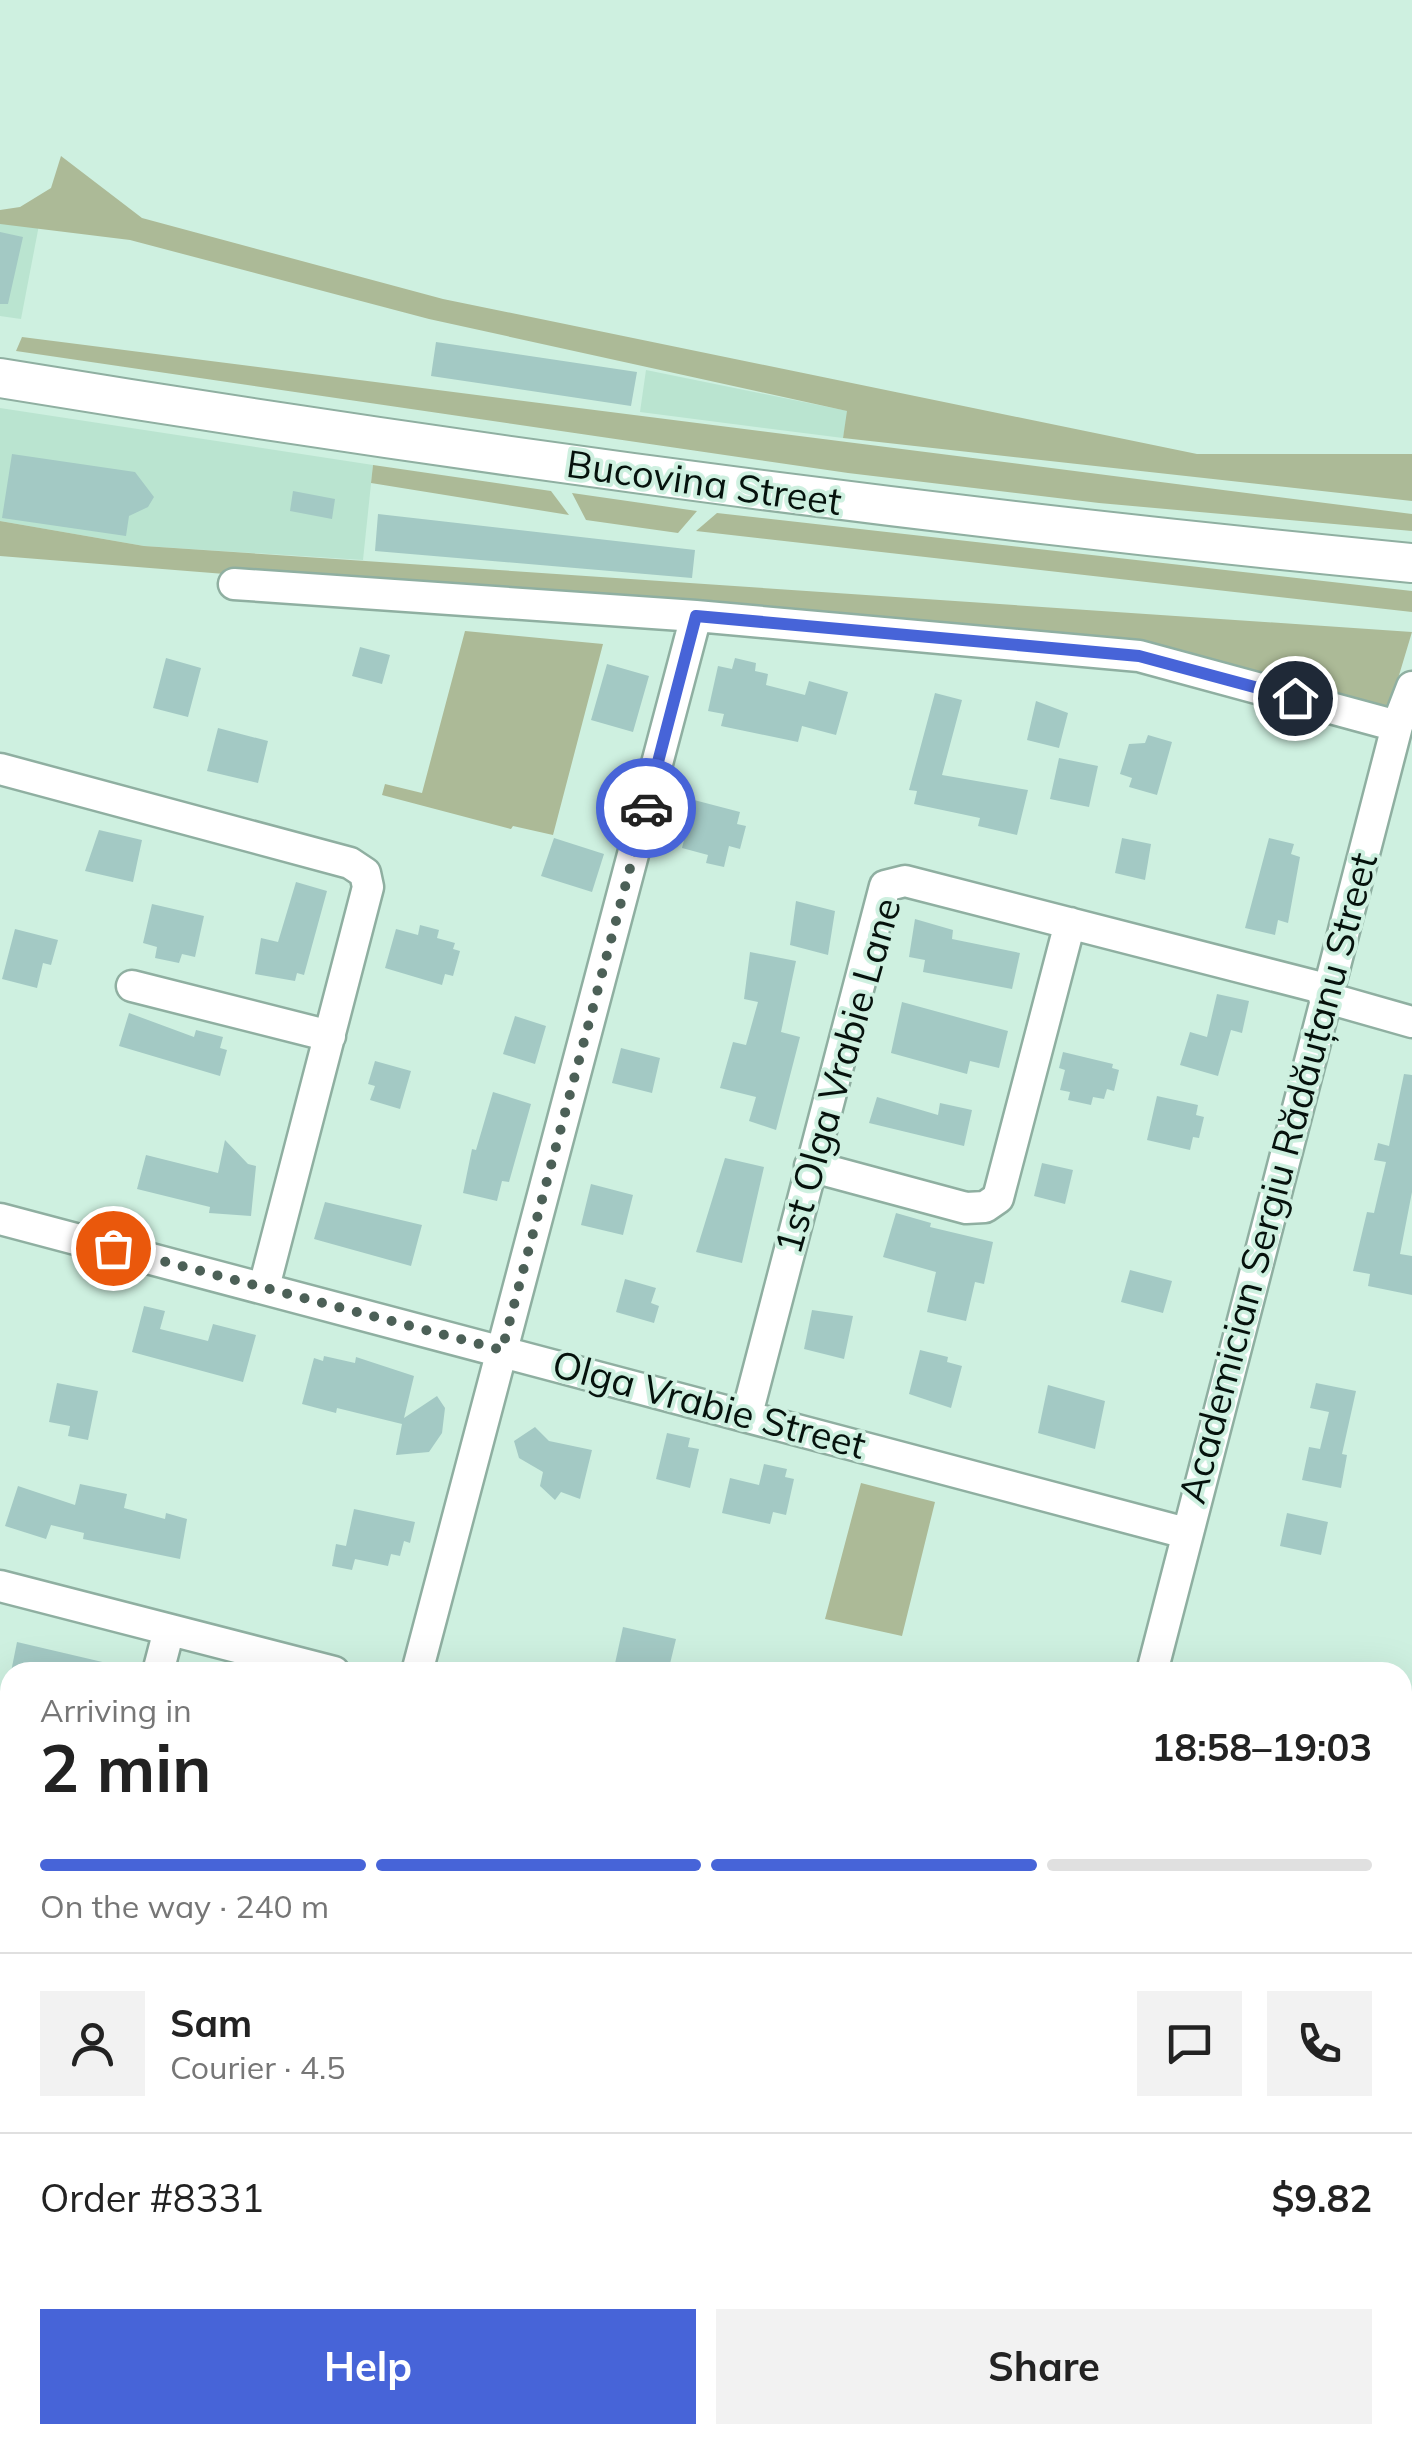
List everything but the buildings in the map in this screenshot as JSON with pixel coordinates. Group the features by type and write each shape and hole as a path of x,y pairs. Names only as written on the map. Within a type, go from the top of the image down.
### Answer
{"main road":[{"name":"Bucovina Street","path":"0,378 357,436 760,492 1097,533 1412,564"}],"street":[{"path":"234,584 696,616 1139,656 1397,726"},
{"path":"421,1662 696,616"},
{"name":"Academician Sergiu Rădăuțanu Street","path":"1154,1662 1325,993 1397,726 1412,687"},
{"path":"0,769 358,866 368,887 264,1287"},
{"name":"1st Olga Vrabie Lane","path":"746,1414 880,892 886,886 905,880 1070,922 1325,993 1412,1022"},
{"path":"810,1166 966,1208 985,1207 998,1198 1070,922"},
{"path":"132,986 330,1036"},
{"name":"Olga Vrabie Street","path":"0,1219 1186,1533"},
{"path":"0,1586 295,1662"},
{"path":"161,1662 169,1630"}],"shaded area":[{"path":"61,156 142,218 443,299 1197,454 1412,454 1412,501 843,438 847,411 429,319 130,240 0,224 0,210 20,207 51,188"},
{"path":"0,224 39,225 21,319 0,316"},
{"path":"22,337 1412,514 1412,531 1099,503 848,473 16,351"},
{"path":"646,370 848,411 843,438 640,412"},
{"path":"0,408 373,465 363,560 144,546 0,521"},
{"path":"373,465 551,491 569,515 371,483"},
{"path":"572,493 697,511 678,533 586,520"},
{"path":"717,513 1412,591 1412,612 696,531"},
{"path":"0,521 144,546 1412,632 1388,712 1143,647 0,556"},
{"path":"465,631 603,644 553,835 513,826 511,829 382,795 385,784 422,793"},
{"path":"861,1483 935,1502 902,1636 825,1619"}],"way so far":[{"path":"113,1248 502,1350 646,808"}],"route":[{"path":"646,808 696,616 1052,645 1139,656 1295,698"}]}
